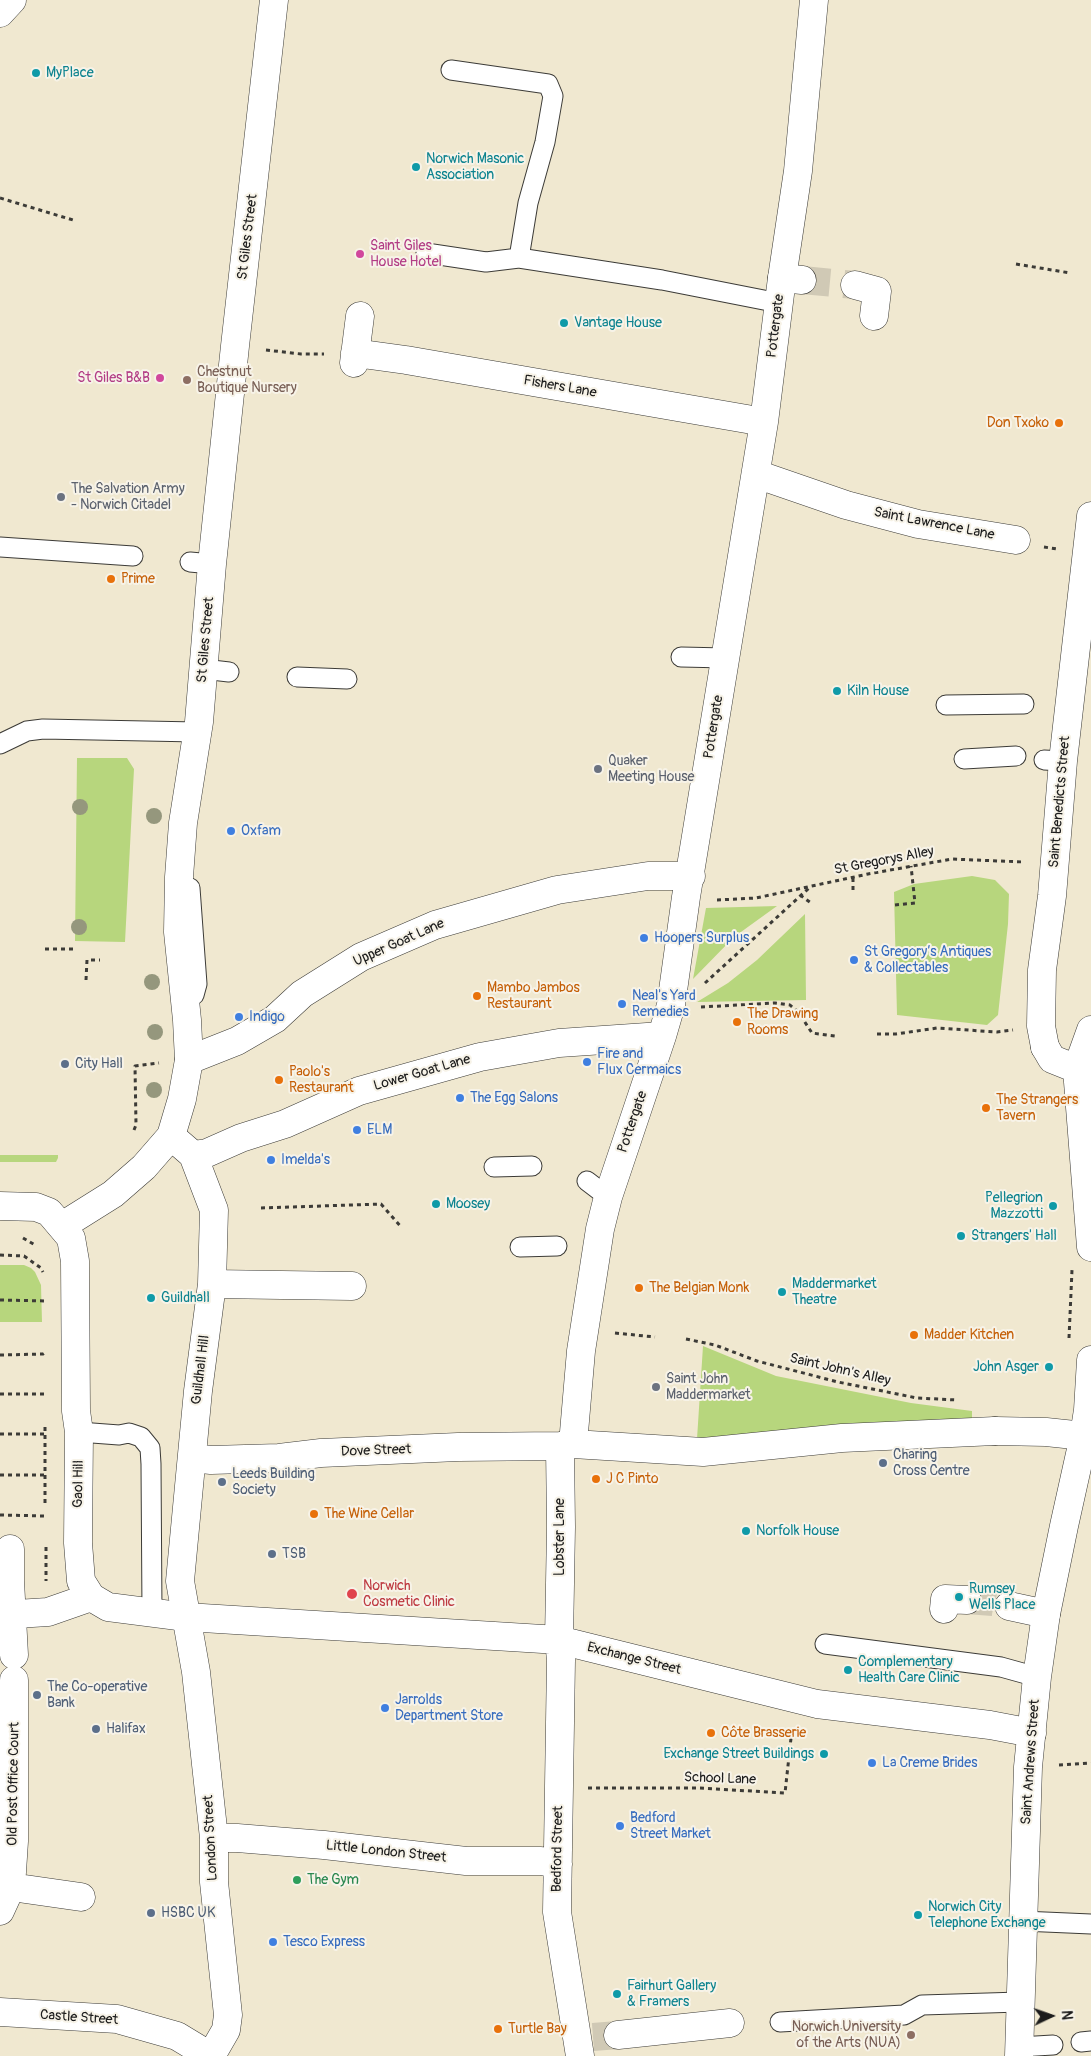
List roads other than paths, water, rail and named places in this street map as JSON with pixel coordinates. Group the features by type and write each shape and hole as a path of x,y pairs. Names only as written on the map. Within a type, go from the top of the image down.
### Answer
{"street":[{"path":"0,13 12,0"},
{"name":"St Giles Street","path":"62,1226 119,1189 144,1168 171,1136 182,1099 189,1060 178,932 179,876 183,824 197,732 216,670 201,563 234,346 274,0"},
{"name":"Pottergate","path":"566,1445 584,1330 597,1189 662,1036 671,1005 764,422 788,287 814,0"},
{"path":"855,285 877,292 874,316"},
{"name":"Fishers Lane","path":"360,316 354,358 415,362 764,422"},
{"name":"Saint Lawrence Lane","path":"756,474 846,505 918,524 1016,540"},
{"name":"Saint Benedicts Street","path":"1078,1069 1052,1059 1043,1036 1042,970 1054,863 1053,761 1091,516"},
{"name":"Upper Goat Lane","path":"189,1060 237,1041 275,1019 302,994 362,957 435,925 557,890 648,876 691,876"},
{"path":"1091,1030 1078,1069 1091,1247"},
{"name":"Lower Goat Lane","path":"193,1155 285,1124 359,1091 480,1056 559,1043 662,1036"},
{"name":"Guildhall Hill","path":"171,1136 193,1155 214,1210 212,1284 198,1391 180,1581 186,1616"},
{"path":"0,1206 36,1207 49,1212 62,1226"},
{"name":"Gaol Hill","path":"62,1226 71,1238 75,1261 76,1411 80,1432 78,1543 81,1581 91,1596"},
{"path":"212,1284 352,1286"},
{"name":"Saint Andrews Street","path":"1019,2052 1028,1767 1037,1677 1046,1614 1064,1526 1077,1471 1088,1437 1091,1360"},
{"path":"566,1445 703,1452 842,1438 995,1431 1046,1432 1088,1437"},
{"name":"Dove Street","path":"192,1458 211,1460 279,1458 321,1453 458,1447 566,1445"},
{"name":"Lobster Lane","path":"559,1640 561,1527 566,1445"},
{"name":"Old Post Office Court","path":"10,1549 6,1615 14,1667 14,1841 5,1899 82,1897"},
{"path":"6,1615 48,1612 91,1596 108,1607 186,1616"},
{"path":"1009,1606 1046,1614"},
{"name":"Exchange Street","path":"186,1616 559,1640 817,1704 990,1725 1032,1733"},
{"name":"London Street","path":"186,1616 196,1672 214,1838 214,1882 228,2015 226,2030 211,2056"},
{"name":"Bedford Street","path":"559,1640 561,1660 557,1912 592,2042"},
{"name":"Little London Street","path":"214,1838 324,1845 466,1860 541,1861 558,1864"},
{"name":"Castle Street","path":"0,2012 117,2019 177,2036 211,2056"},
{"path":"592,2042 730,2023"}],"lane":[{"path":"451,70 548,84 553,96 545,142 528,203 519,258"},
{"path":"426,252 486,262 519,258 672,282 788,287"},
{"path":"0,547 133,556"},
{"path":"681,657 726,658"},
{"path":"297,677 347,679"},
{"path":"946,705 1024,704"},
{"path":"0,744 27,732 43,729 197,732"},
{"path":"964,758 1016,756"},
{"path":"494,1167 532,1166"},
{"path":"520,1247 557,1246"},
{"path":"80,1432 119,1435 128,1433 142,1437 150,1448 152,1464 152,1613"},
{"path":"825,1644 1001,1666 1037,1677"},
{"path":"1022,1921 1091,1924"},
{"path":"780,2022 904,2015 922,2005 1020,2002"},
{"path":"1019,2052 1053,2045"}],"tunnel":[{"path":"802,280 855,285"},
{"path":"967,1600 993,1602 1009,1606"},
{"path":"593,2037 618,2035"}],"place":[{"name":"MyPlace","path":"36,73"},
{"name":"Norwich Masonic Association","path":"416,167"},
{"name":"Saint Giles House Hotel","path":"360,254"},
{"name":"Vantage House","path":"564,323"},
{"name":"St Giles B&B","path":"160,378"},
{"name":"Chestnut Boutique Nursery","path":"187,380"},
{"name":"Don Txoko","path":"1059,423"},
{"name":"The Salvation Army - Norwich Citadel","path":"61,497"},
{"name":"Prime","path":"111,579"},
{"name":"Kiln House","path":"837,691"},
{"name":"Quaker Meeting House","path":"598,769"},
{"name":"Oxfam","path":"231,831"},
{"name":"Hoopers Surplus","path":"644,938"},
{"name":"St Gregory’s Antiques & Collectables","path":"854,960"},
{"name":"Mambo Jambos Restaurant","path":"477,996"},
{"name":"Neal's Yard Remedies","path":"622,1004"},
{"name":"Indigo","path":"239,1017"},
{"name":"The Drawing Rooms","path":"737,1022"},
{"name":"Fire and Flux Cermaics","path":"587,1062"},
{"name":"City Hall","path":"65,1064"},
{"name":"Paolo's Restaurant","path":"279,1080"},
{"name":"The Egg Salons","path":"460,1098"},
{"name":"The Strangers Tavern","path":"986,1108"},
{"name":"ELM","path":"357,1130"},
{"name":"Imelda's","path":"271,1160"},
{"name":"Moosey","path":"436,1204"},
{"name":"Pellegrion Mazzotti","path":"1053,1206"},
{"name":"Strangers' Hall","path":"961,1236"},
{"name":"The Belgian Monk","path":"639,1288"},
{"name":"Maddermarket Theatre","path":"782,1292"},
{"name":"Guildhall","path":"151,1298"},
{"name":"Madder Kitchen","path":"914,1335"},
{"name":"John Asger","path":"1049,1367"},
{"name":"Saint John Maddermarket","path":"656,1387"},
{"name":"Charing Cross Centre","path":"883,1463"},
{"name":"J C Pinto","path":"596,1479"},
{"name":"Leeds Building Society","path":"222,1482"},
{"name":"The Wine Cellar","path":"314,1514"},
{"name":"Norfolk House","path":"746,1531"},
{"name":"TSB","path":"272,1554"},
{"name":"Norwich Cosmetic Clinic","path":"352,1594"},
{"name":"Rumsey Wells Place","path":"959,1597"},
{"name":"Complementary Health Care Clinic","path":"848,1670"},
{"name":"The Co-operative Bank","path":"37,1695"},
{"name":"Jarrolds Department Store","path":"385,1708"},
{"name":"Halifax","path":"96,1729"},
{"name":"Côte Brasserie","path":"711,1733"},
{"name":"Exchange Street Buildings","path":"824,1754"},
{"name":"La Creme Brides","path":"872,1763"},
{"name":"Bedford Street Market","path":"620,1826"},
{"name":"The Gym","path":"297,1880"},
{"name":"HSBC UK","path":"151,1913"},
{"name":"Norwich City Telephone Exchange","path":"918,1915"},
{"name":"Tesco Express","path":"273,1942"},
{"name":"Fairhurt Gallery & Framers","path":"617,1994"},
{"name":"Turtle Bay","path":"498,2029"},
{"name":"Norwich University of the Arts (NUA)","path":"911,2035"}]}
